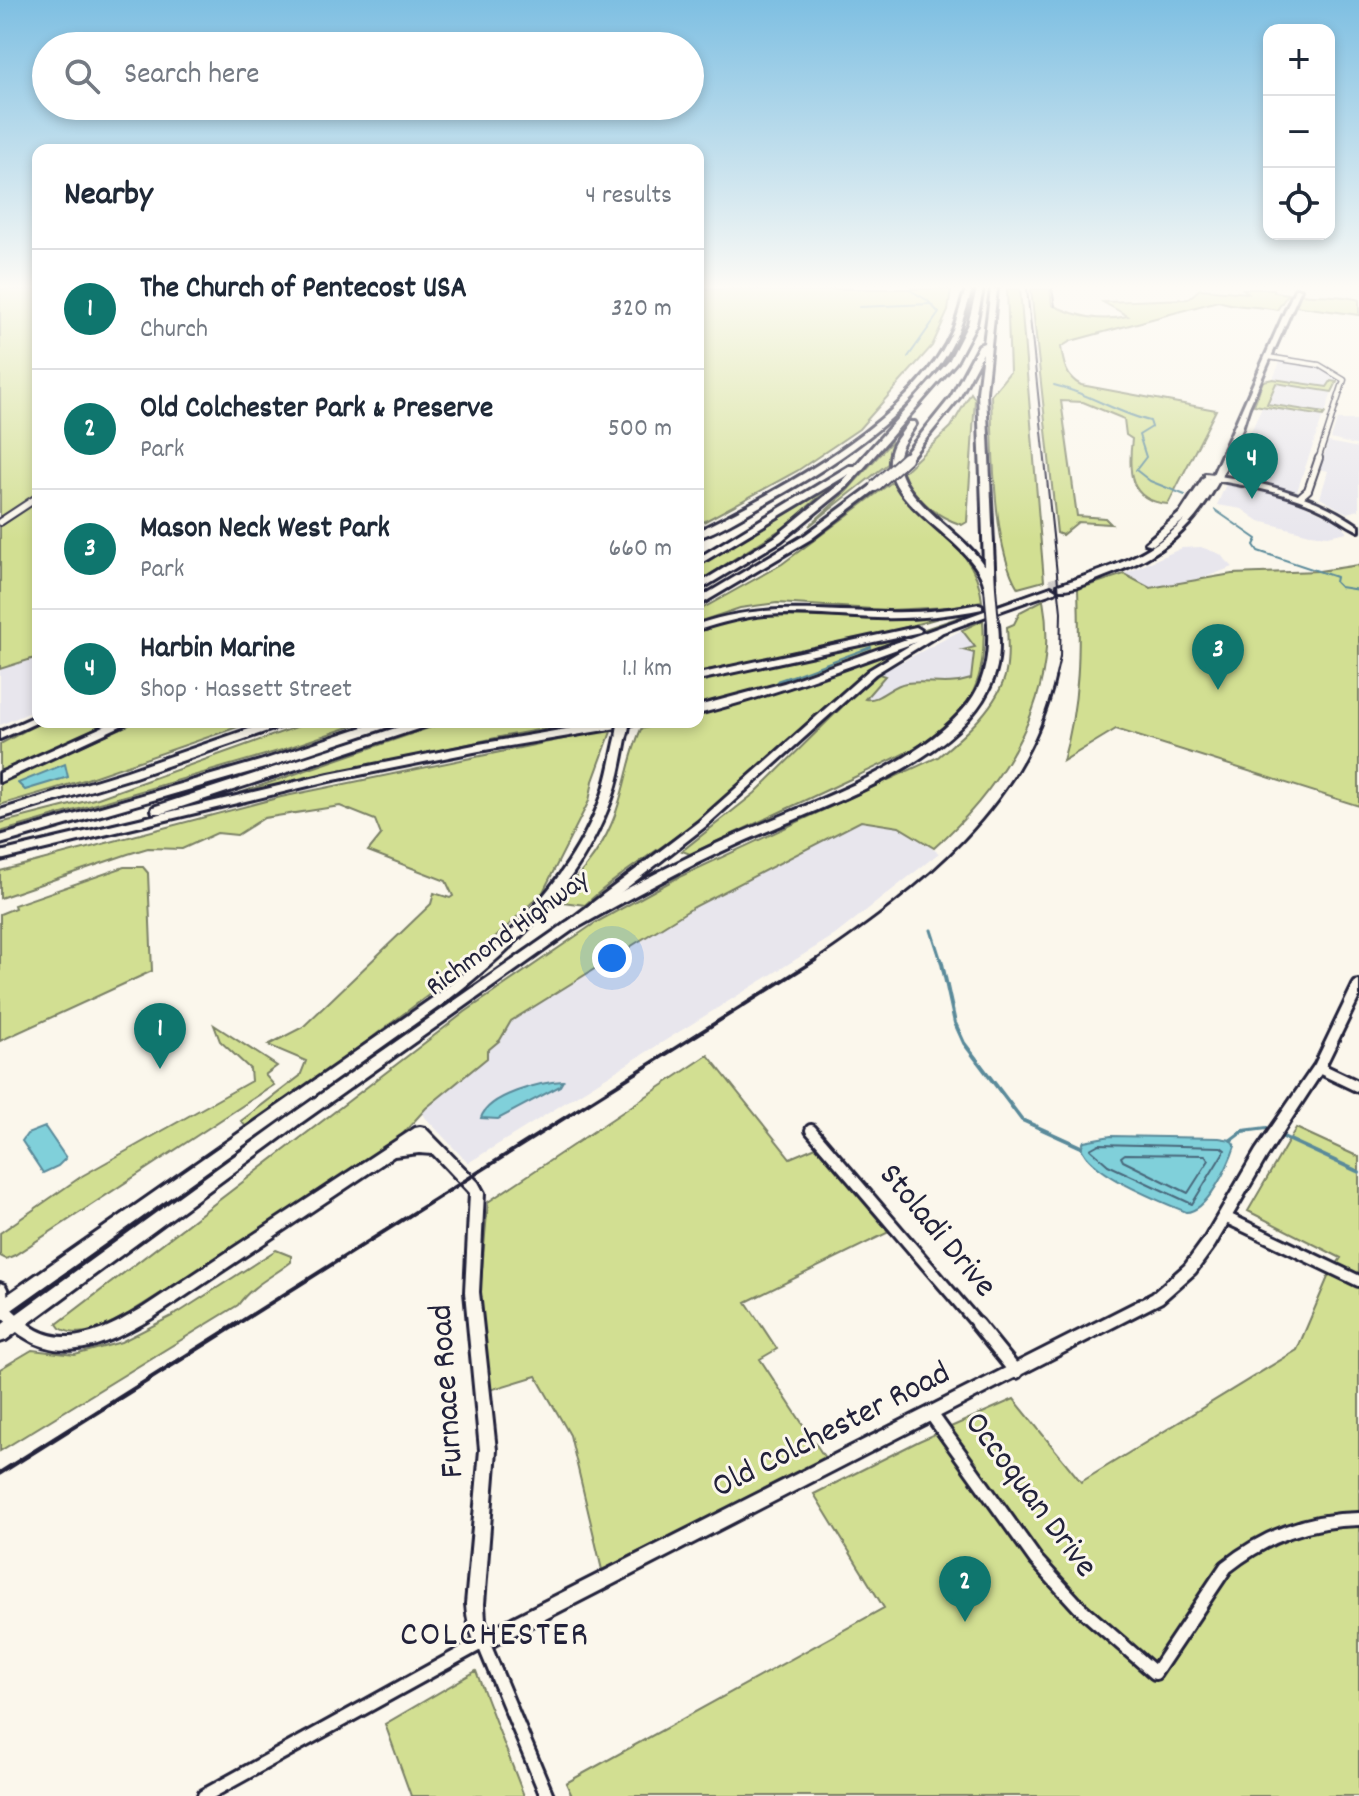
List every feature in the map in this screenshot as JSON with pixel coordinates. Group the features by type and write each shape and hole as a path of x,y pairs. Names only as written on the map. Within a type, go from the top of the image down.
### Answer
{"highway":[{"path":"704,532 771,496 836,455 892,412 929,373"},
{"path":"704,584 758,553 831,497 943,373"},
{"path":"947,373 937,392 898,440 893,468 900,485 912,500 972,551 984,569 990,588"},
{"path":"704,599 796,545 875,486 906,458 955,398 969,373"},
{"path":"570,926 682,865 887,771 928,748 962,719 985,687 995,657 982,392 984,373"},
{"name":"Richmond Highway","path":"979,607 1147,555 1176,537 1202,506 1230,430 1243,412 1261,373"},
{"path":"704,558 839,477 875,451"},
{"path":"704,550 825,471 836,455"},
{"name":"Richmond Highway","path":"942,629 1056,585"},
{"path":"704,676 900,635 979,607"},
{"path":"704,708 749,696 942,629"},
{"path":"0,778 110,728"},
{"path":"0,814 155,766 264,728"},
{"path":"0,840 264,764 372,728"},
{"path":"0,856 229,788 408,728"},
{"path":"0,856 69,843 264,793 511,742 611,728"}],"main road":[{"name":"Richmond Highway","path":"704,625 727,617 774,610 899,615 979,607"},
{"name":"Richmond Highway","path":"0,1335 293,1121 570,926 702,824 884,662 942,629"},
{"name":"Richmond Highway","path":"0,1308 426,1010 492,958 546,902 582,850 608,794 624,728"}],"street":[{"path":"1301,496 1308,490 1344,380 1336,373"},
{"path":"1213,476 1301,496 1333,511 1359,529"},
{"path":"0,522 32,501"},
{"path":"0,736 32,721"},
{"name":"Old Colchester Road","path":"204,1796 483,1642 1157,1298 1190,1269 1225,1217 1261,1154 1319,1068 1359,985"},
{"path":"1319,1068 1359,1087"},
{"name":"Stoladi Drive","path":"811,1130 938,1276 1016,1372"},
{"name":"Furnace Road","path":"0,1308 32,1335 54,1342 88,1340 112,1333 149,1312 420,1132 473,1186 477,1197 472,1292 488,1450 475,1604 476,1621 483,1642"},
{"name":"Furnace Road","path":"378,1160 405,1149 437,1149"},
{"path":"1225,1217 1359,1281"},
{"path":"0,1289 0,1308"},
{"name":"Occoquan Drive","path":"932,1415 1036,1560 1079,1607 1155,1673 1226,1567 1238,1556 1265,1539 1296,1527 1330,1520 1359,1519"},
{"path":"483,1642 547,1796"}],"shaded area":[{"path":"1276,373 1327,373 1336,381 1331,381 1328,387 1273,379"},
{"path":"1276,383 1332,392 1325,413 1267,404"},
{"path":"1262,407 1323,416 1297,491 1237,476 1233,471"},
{"path":"1337,420 1359,420 1359,446 1331,439"},
{"path":"1328,442 1359,448 1359,510 1347,513 1320,498 1328,471 1320,469"},
{"path":"1234,483 1306,503 1306,506 1342,523 1347,532 1328,536 1310,534 1259,521 1242,509 1217,505 1226,484"},
{"path":"1201,547 1220,554 1233,567 1200,579 1150,588 1124,574 1182,548"},
{"path":"962,630 975,648 971,679 952,685 904,683 872,700 864,699 885,677 879,674"},
{"path":"32,659 32,712 0,725 0,669"},
{"path":"861,821 899,827 939,853 835,935 468,1163 421,1113 486,1058 487,1052 500,1040 511,1021 694,907"}],"green space":[{"path":"0,373 32,373 32,659 0,669"},
{"path":"704,373 908,373 859,429 797,471 704,522"},
{"path":"1009,373 1027,373 1044,581 1018,588 1009,570 999,522 991,395"},
{"path":"1040,373 1068,373 1081,385 1216,410 1168,504 1155,502 1138,491 1131,473 1132,439 1126,435 1124,419 1083,402 1061,401 1077,516 1105,518 1111,524 1078,522 1062,535 1057,533"},
{"path":"1273,379 1327,387 1331,381 1337,382 1332,392 1276,383 1267,404 1325,413 1323,416 1254,405 1263,381"},
{"path":"971,393 975,399 967,522 962,525 934,511 900,475 951,427"},
{"path":"891,442 890,462 809,526 845,493"},
{"path":"892,482 960,551 978,582 982,601 949,607 889,610 777,603 740,608 704,620 704,608 782,564"},
{"path":"830,487 786,526 704,578 704,563"},
{"path":"1359,565 1359,806 1116,729 1063,761 1073,718 1078,675 1078,589 1124,574 1150,588 1232,574 1319,571"},
{"path":"1050,586 876,650 704,703 704,678 896,639"},
{"path":"1043,600 1046,635 1043,670 1035,704 1021,737 983,797 934,848 899,827 861,821 694,907 511,1021 500,1040 487,1051 487,1058 426,1108 401,1136 307,1201 112,1323 77,1333 68,1332 57,1324 465,1012 595,923 677,878 938,757 979,719 996,697 1007,666 1007,627 1014,624 1020,612"},
{"path":"773,612 868,616 960,612 871,637 704,671 704,628 727,620"},
{"path":"983,620 982,664 974,690 959,714 939,733 892,760 690,854 682,851 755,793 879,674 885,676 865,699 875,698 906,683 954,683 971,679 974,653 963,650 975,647 962,630"},
{"path":"910,644 856,680 708,813 614,880 585,905 555,901 587,865 606,836 641,729 704,728 704,713 858,664"},
{"path":"32,727 99,728 0,774 0,744"},
{"path":"122,728 235,728 84,780 0,805 0,782"},
{"path":"293,728 346,728 282,750 0,832 0,823 98,798"},
{"path":"429,728 549,728 500,737 228,797"},
{"path":"612,729 589,801 543,892 462,970 326,1072 246,1127 241,1121 300,1076 306,1061 268,1045 303,1027 431,904 434,893 450,898 453,896 446,881 368,851 381,835 375,820 340,806 264,818 237,835 217,833 182,849 148,848 0,898 0,871 281,797"},
{"path":"124,867 143,867 148,873 152,971 0,1041 0,914 15,908 14,905"},
{"path":"214,1025 277,1066 265,1075 274,1085 15,1255 6,1259 0,1256 0,1233 82,1176 251,1081 250,1069 220,1041"},
{"path":"708,1055 790,1158 816,1147 889,1232 746,1302 777,1349 760,1359 825,1458 602,1570 570,1435 536,1376 490,1390 480,1292 488,1202"},
{"path":"1296,1128 1359,1157 1359,1796 572,1796 566,1783 884,1608 814,1494 919,1441 1014,1399 1081,1482 1297,1350 1328,1277 1341,1258 1248,1211"},
{"path":"276,1250 291,1256 291,1262 256,1287 238,1305 0,1451 0,1369 32,1350 75,1355 121,1342 178,1313"},
{"path":"476,1671 524,1796 411,1796 385,1724"}],"water":[{"path":"65,764 68,777 25,790 18,783"},
{"path":"563,1081 560,1086 498,1119 481,1118 504,1096 529,1087"},
{"path":"45,1127 66,1158 43,1173 22,1141 27,1134"},
{"path":"1111,1136 1219,1138 1231,1140 1235,1146 1209,1196 1194,1210 1186,1212 1111,1177 1087,1157 1081,1147 1084,1141"}],"waterway":[{"path":"1054,385 1150,421 1152,427 1139,435 1146,457 1136,470 1150,481 1185,495"},
{"path":"1215,510 1257,539 1254,545 1258,551 1336,577 1335,582 1340,587 1359,590"},
{"path":"784,679 871,647"},
{"path":"784,679 790,677"},
{"path":"778,681 784,679"},
{"path":"931,930 941,961"},
{"path":"941,959 955,1023 964,1043 1022,1120 1081,1147"},
{"path":"1231,1140 1243,1131 1267,1128"},
{"path":"1281,1136 1359,1172"}],"tunnel":[{"path":"1050,584 1062,581"}],"railway":[{"path":"1036,373 1061,612 1060,657 1055,679"},
{"path":"816,960 929,874 964,841 995,805 1021,766 1042,723 1056,677"},
{"path":"234,1326 816,960"},
{"path":"0,1473 237,1324"}],"place":[{"name":"Harbin Marine","path":"1252,499"},
{"name":"Mason Neck West Park","path":"1218,690"},
{"name":"The Church of Pentecost USA","path":"160,1069"},
{"name":"Old Colchester Park & Preserve","path":"965,1622"}],"district":[{"name":"COLCHESTER","path":"495,1637"}]}
